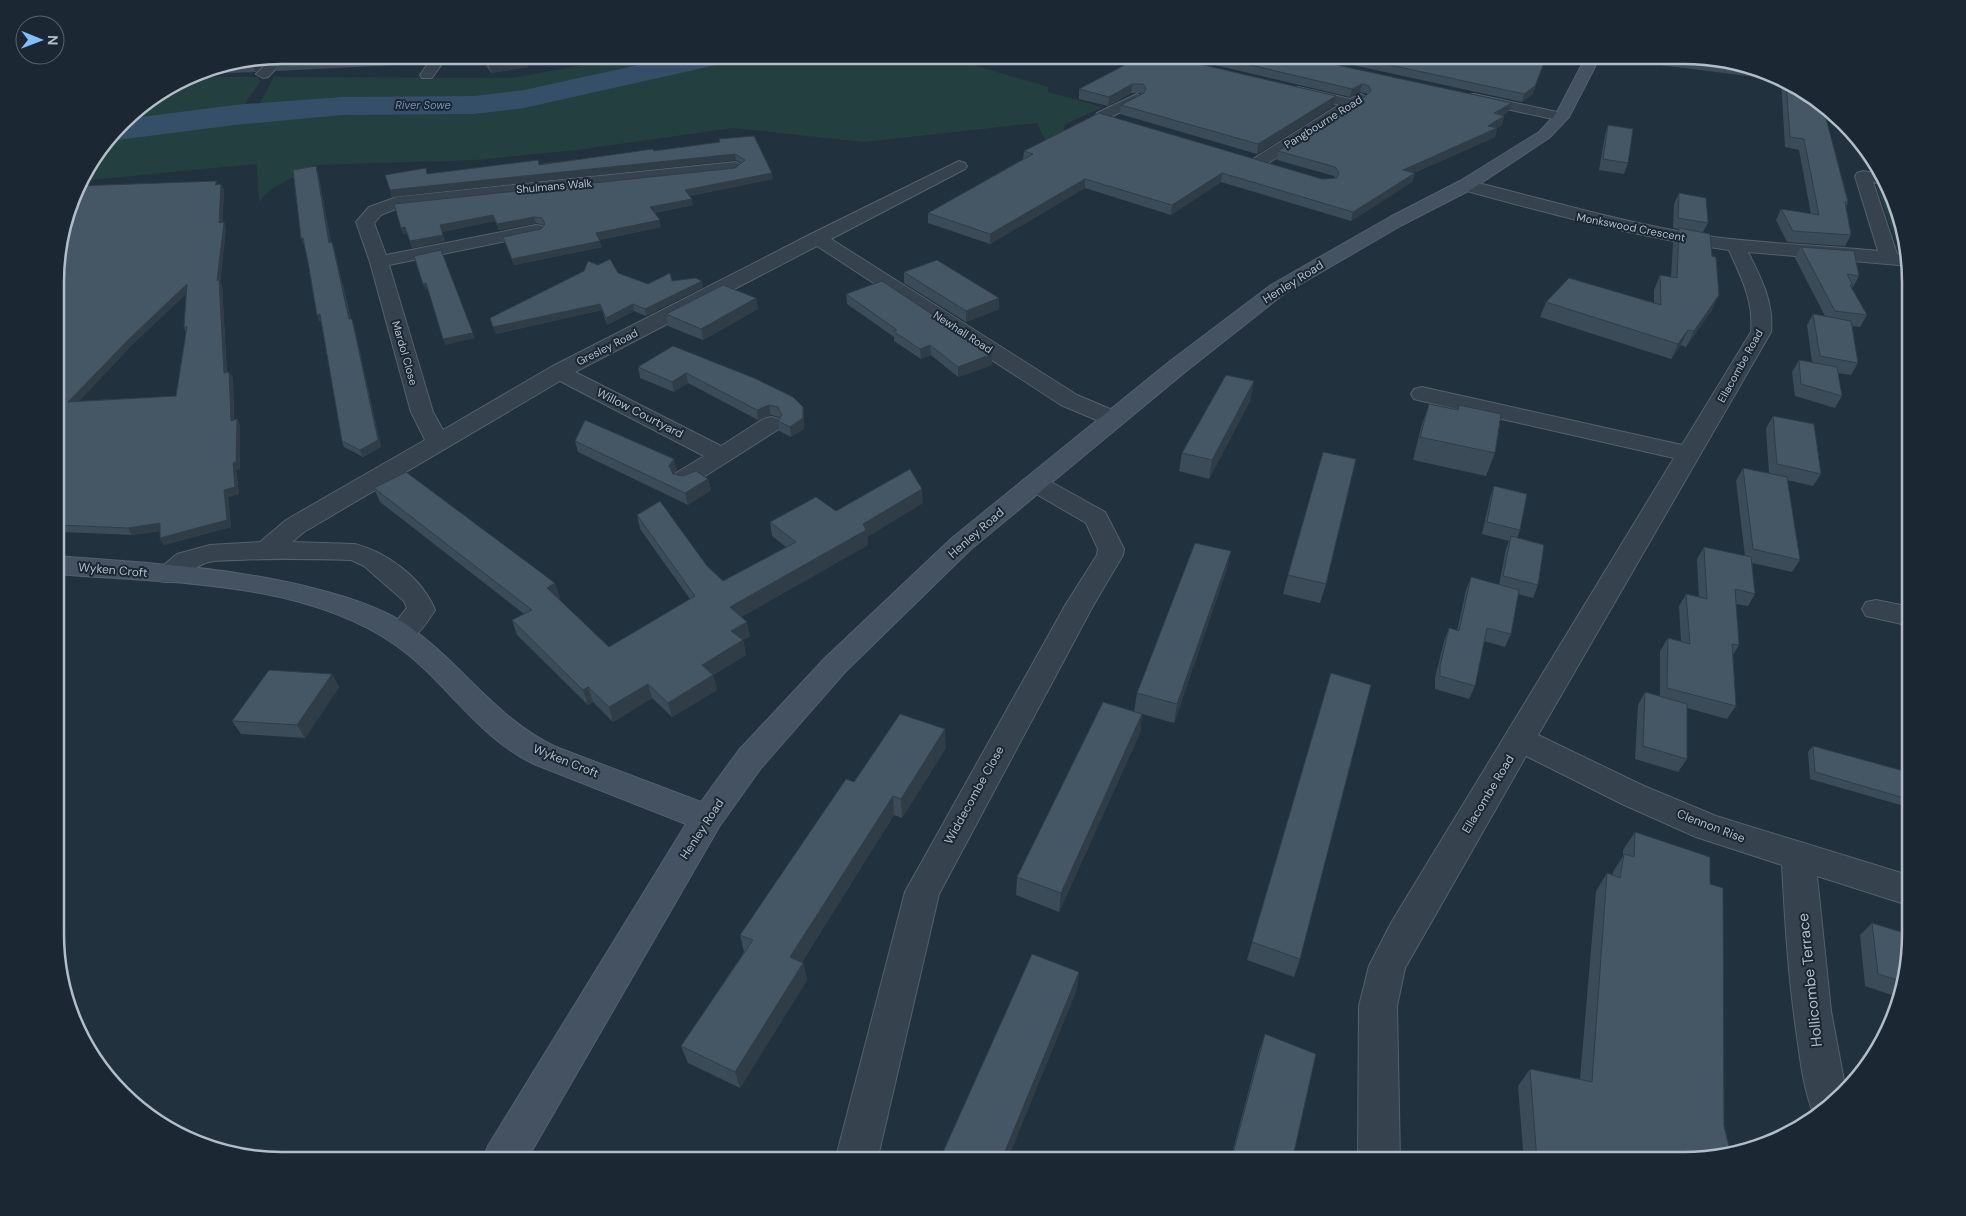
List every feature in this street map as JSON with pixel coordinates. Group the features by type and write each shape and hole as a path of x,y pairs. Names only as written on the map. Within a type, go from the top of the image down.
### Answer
{"main road":[{"name":"Henley Road","path":"508,1152 707,818 750,759 835,665 961,544 1181,363 1278,289 1396,221 1466,185 1544,135 1562,117 1590,64"},
{"name":"Wyken Croft","path":"64,566 248,583 330,602 369,616 400,634 441,669 517,740 547,756 707,818"}],"street":[{"path":"258,69 268,64"},
{"path":"426,75 434,64"},
{"path":"1285,88 1353,104"},
{"name":"Pangbourne Road","path":"1258,162 1353,104 1372,90"},
{"path":"1458,95 1562,117"},
{"path":"1120,122 1102,116 1137,98"},
{"path":"1240,157 1276,167"},
{"name":"Gresley Road","path":"267,550 295,526 559,372 959,166"},
{"name":"Shulmans Walk","path":"375,211 412,199 631,180 736,167"},
{"path":"1874,175 1861,170 1889,257"},
{"name":"Monkswood Crescent","path":"1466,185 1604,223 1670,236 1736,246 1901,259"},
{"name":"Mardol Close","path":"375,211 365,222 380,262 422,412 437,442"},
{"path":"380,262 536,230"},
{"name":"Newhall Road","path":"817,238 1068,400 1114,419"},
{"name":"Ellacombe Road","path":"1379,1152 1378,1006 1387,966 1404,934 1762,332 1764,318 1762,306 1736,246"},
{"name":"Willow Courtyard","path":"559,372 721,455"},
{"path":"1422,394 1690,454"},
{"path":"685,478 771,424"},
{"name":"Widdecombe Close","path":"858,1152 922,892 1080,604 1110,555 1111,549 1096,518 1035,483"},
{"path":"168,575 186,560 210,553 267,550 355,552 374,560 416,597 421,610 400,634"},
{"path":"1876,610 1902,615"},
{"name":"Clennon Rise","path":"1521,740 1633,795 1708,828 1902,889"},
{"name":"Hollicombe Terrace","path":"1799,857 1814,1025 1820,1069 1828,1098"}],"green space":[{"path":"590,64 672,64 598,80 538,90 509,99 478,103 314,103 256,110 274,77 511,78"},
{"path":"698,64 961,64 973,65 1048,87 1048,92 1103,107 1064,125 1064,148 1050,149 1037,123 864,142 733,128 577,150 476,160 314,165 270,190 259,202 257,164 89,180 100,161 124,132 185,123 341,109 472,109 529,102"},
{"path":"206,77 257,77 261,81 246,102 245,110 130,126 161,100"},
{"path":"1880,185 1891,211 1899,247 1898,246 1876,186"}],"building":[{"path":"1127,64 1199,64 1336,96 1258,144 1121,105 1144,93 1146,88 1143,84 1132,84 1109,97 1079,89"},
{"path":"1246,64 1332,64 1512,103 1494,113 1504,116 1488,126 1497,128 1403,170 1415,173 1353,212 1222,173 1172,205 1085,179 990,234 928,213 1033,154 1024,151 1099,113 1322,179 1337,178 1339,172 1335,167 1278,151 1361,100 1371,91 1369,86 1362,84 1352,89"},
{"path":"1386,64 1544,64 1535,86 1524,94"},
{"path":"1787,89 1805,100 1825,116 1848,202 1845,202 1851,235 1793,231 1781,209 1819,215 1804,139 1790,137"},
{"path":"1608,125 1633,129 1628,163 1603,159"},
{"path":"754,136 772,173 685,190 692,199 650,207 660,220 596,233 600,241 512,259 503,237 541,229 545,224 542,218 534,217 497,224 493,215 440,225 443,235 410,241 405,227 401,228 394,204 735,168 745,160 735,154 390,190 385,175 426,168 427,174 538,160 539,165 653,149 654,151 720,142 719,139"},
{"path":"316,166 329,243 332,242 349,319 352,319 378,440 360,450 342,441 320,314 317,315 308,262 303,238 301,238 293,170"},
{"path":"217,181 215,185 221,184 219,223 224,222 217,281 219,279 224,373 229,372 231,421 237,419 236,462 233,463 235,487 224,490 227,520 160,538 160,523 128,528 64,525 64,267 71,225 80,198 86,186","holes":["187,284 184,327 187,327 176,396 68,402 129,339"]},
{"path":"1679,193 1706,198 1708,223 1678,218"},
{"path":"1679,228 1710,234 1712,256 1716,257 1719,295 1694,331 1688,330 1678,344 1546,302 1569,278 1661,305 1660,275 1677,278"},
{"path":"1801,247 1854,251 1859,276 1847,274 1853,286 1850,285 1867,315 1835,311"},
{"path":"441,250 473,333 443,339 426,283 423,284 414,256"},
{"path":"610,259 618,273 648,284 670,273 672,281 695,278 702,281 645,309 633,304 606,318 600,304 493,327 490,318 584,271 588,261 598,265"},
{"path":"937,260 999,298 966,311 904,272"},
{"path":"882,281 992,354 958,367 930,345 920,349 893,331 897,330 846,294"},
{"path":"723,285 756,298 701,329 666,314"},
{"path":"1813,314 1851,321 1858,363 1820,356"},
{"path":"673,346 754,378 793,397 803,407 803,418 790,427 778,421 782,415 778,407 769,405 757,410 686,373 672,382 638,367"},
{"path":"1799,360 1837,367 1842,396 1801,384"},
{"path":"1226,375 1254,381 1212,460 1182,453"},
{"path":"1429,404 1458,410 1459,405 1501,414 1495,453 1420,437"},
{"path":"1773,416 1814,424 1821,474 1777,464"},
{"path":"585,420 674,459 669,466 673,474 683,476 696,471 708,479 685,493 575,441"},
{"path":"1323,452 1356,459 1326,584 1288,575"},
{"path":"1743,468 1787,477 1800,560 1753,549"},
{"path":"910,469 922,489 863,524 866,530 730,607 747,622 731,631 743,640 702,665 713,675 668,703 648,684 609,707 588,687 583,690 512,620 532,610 374,488 406,472 555,583 547,588 609,647 695,596 637,515 660,501 707,566 723,581 796,542 770,522 816,497 836,511"},
{"path":"1494,486 1527,494 1520,530 1487,522"},
{"path":"1511,536 1544,545 1538,585 1503,576"},
{"path":"1195,543 1231,551 1177,704 1137,693"},
{"path":"1704,547 1751,557 1755,594 1735,589 1739,645 1732,644 1736,706 1667,688 1668,638 1690,644 1686,594 1707,599"},
{"path":"1471,577 1519,590 1511,634 1487,628 1475,686 1440,676 1440,666 1449,628 1459,631"},
{"path":"269,670 332,674 297,725 232,721"},
{"path":"1331,673 1371,685 1300,959 1252,942"},
{"path":"1645,692 1687,704 1687,759 1643,746"},
{"path":"1103,702 1142,714 1061,893 1017,877"},
{"path":"900,714 945,729 901,799 893,796 790,957 803,963 735,1072 681,1046 753,940 740,935 846,779 854,782"},
{"path":"1813,746 1902,771 1902,797 1815,772"},
{"path":"1635,832 1710,857 1710,884 1723,888 1724,1126 1729,1148 1699,1152 1536,1152 1530,1069 1592,1082 1607,873 1620,878 1624,854 1634,857"},
{"path":"1872,923 1902,932 1902,949 1897,980 1878,974"},
{"path":"1032,954 1079,972 1005,1152 943,1152"},
{"path":"1265,1034 1316,1054 1294,1152 1233,1152"}],"waterway":[{"name":"River Sowe","path":"127,129 234,115 342,106 474,105 524,99 683,64"}]}
